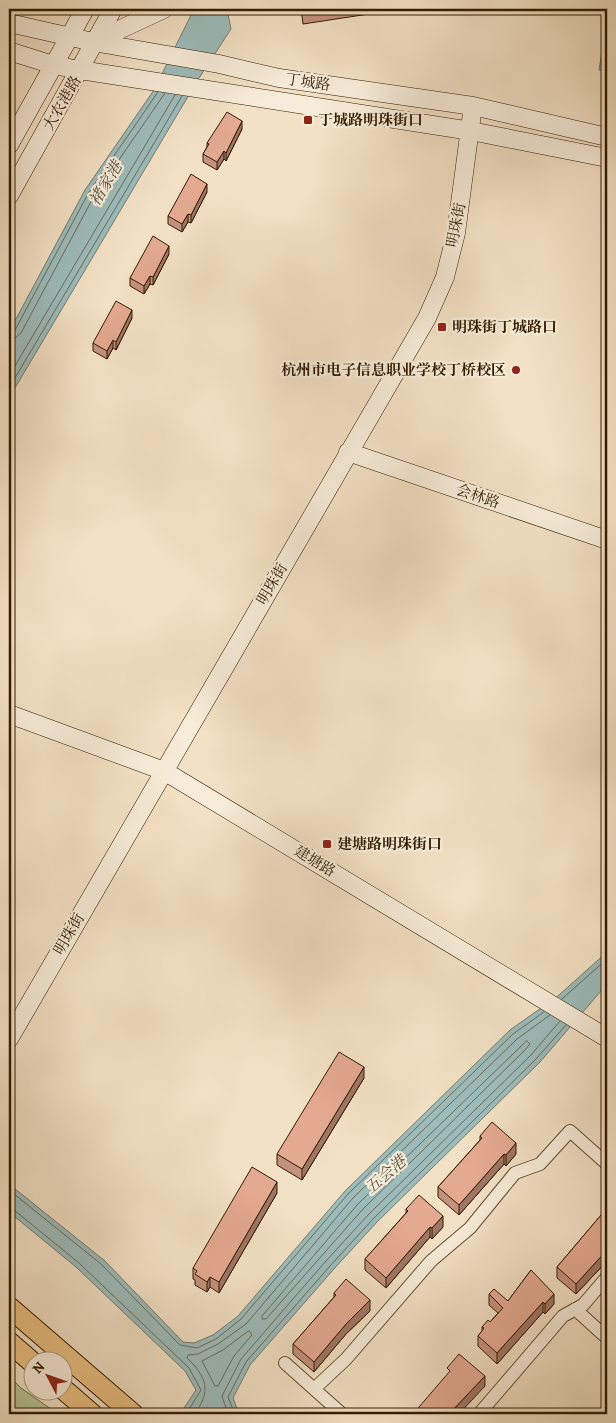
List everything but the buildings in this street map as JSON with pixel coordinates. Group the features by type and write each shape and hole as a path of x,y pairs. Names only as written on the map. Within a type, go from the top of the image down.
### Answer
{"main road":[{"path":"9,1307 133,1414"},
{"path":"9,1342 22,1353"},
{"path":"72,1397 92,1414"}],"street":[{"name":"大农港路","path":"9,145 85,9"},
{"name":"大农港路","path":"9,196 113,9"},
{"path":"93,42 164,9"},
{"name":"丁城路","path":"9,23 93,42 219,64 279,78 473,106 607,137"},
{"name":"丁城路","path":"9,51 53,65 80,70 471,131 607,158"},
{"name":"明珠街","path":"9,1038 427,318 445,276 456,233 473,106"},
{"name":"会林路","path":"348,452 607,540"},
{"name":"建塘路","path":"9,714 164,771 607,1038"},
{"path":"314,1389 346,1359 431,1261 470,1228 516,1173 540,1164 570,1131 607,1164"},
{"path":"479,1414 562,1316 583,1305 607,1277"},
{"path":"574,1310 607,1338"},
{"path":"284,1363 342,1414"}],"green space":[{"path":"9,1376 22,1389 22,1400 38,1400 58,1414 9,1414"}],"water":[{"name":"褚家港","path":"194,9 227,9 231,29 199,78 9,398 9,332 85,190 154,90"},
{"path":"607,43 607,73 599,70 603,44"},
{"name":"五会港","path":"607,952 607,984 540,1062 377,1222 250,1365 233,1398 238,1411 243,1414 180,1414 196,1390 185,1371 76,1267 9,1212 9,1184 105,1261 183,1342 194,1343 213,1335 238,1316 345,1191 510,1030 558,996"}],"place":[{"name":"丁城路明珠街口","path":"308,120"},
{"name":"明珠街丁城路口","path":"442,327"},
{"name":"杭州市电子信息职业学校丁桥校区","path":"516,370"},
{"name":"建塘路明珠街口","path":"327,844"}]}
